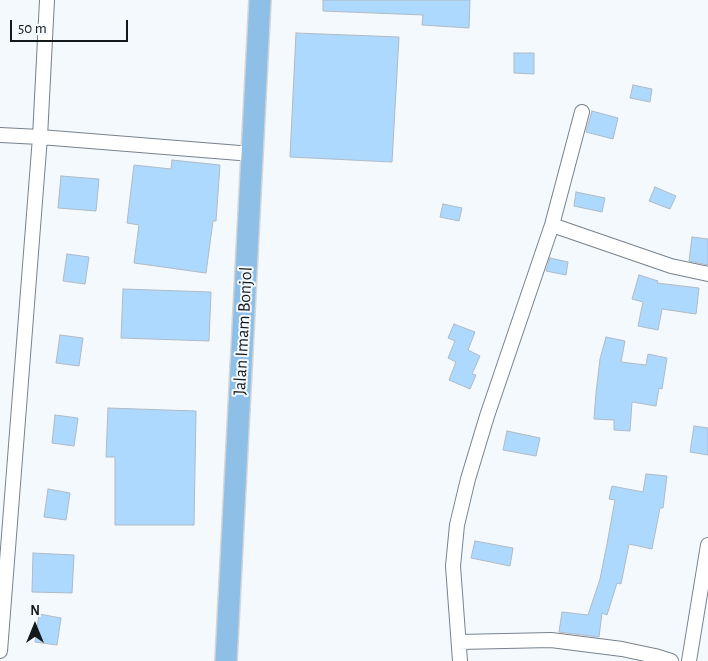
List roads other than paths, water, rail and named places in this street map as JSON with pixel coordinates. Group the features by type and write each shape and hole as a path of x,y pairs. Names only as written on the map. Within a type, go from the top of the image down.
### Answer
{"main road":[{"name":"Jalan Imam Bonjol","path":"226,661 260,0"}],"street":[{"path":"0,651 5,506 40,137 47,0"},
{"path":"460,661 453,566 457,525 468,479 487,416 552,225 582,112"},
{"path":"0,135 252,154"},
{"path":"552,225 671,266 708,274"},
{"path":"689,661 708,545"},
{"path":"459,642 551,640 622,649 671,661"}]}
